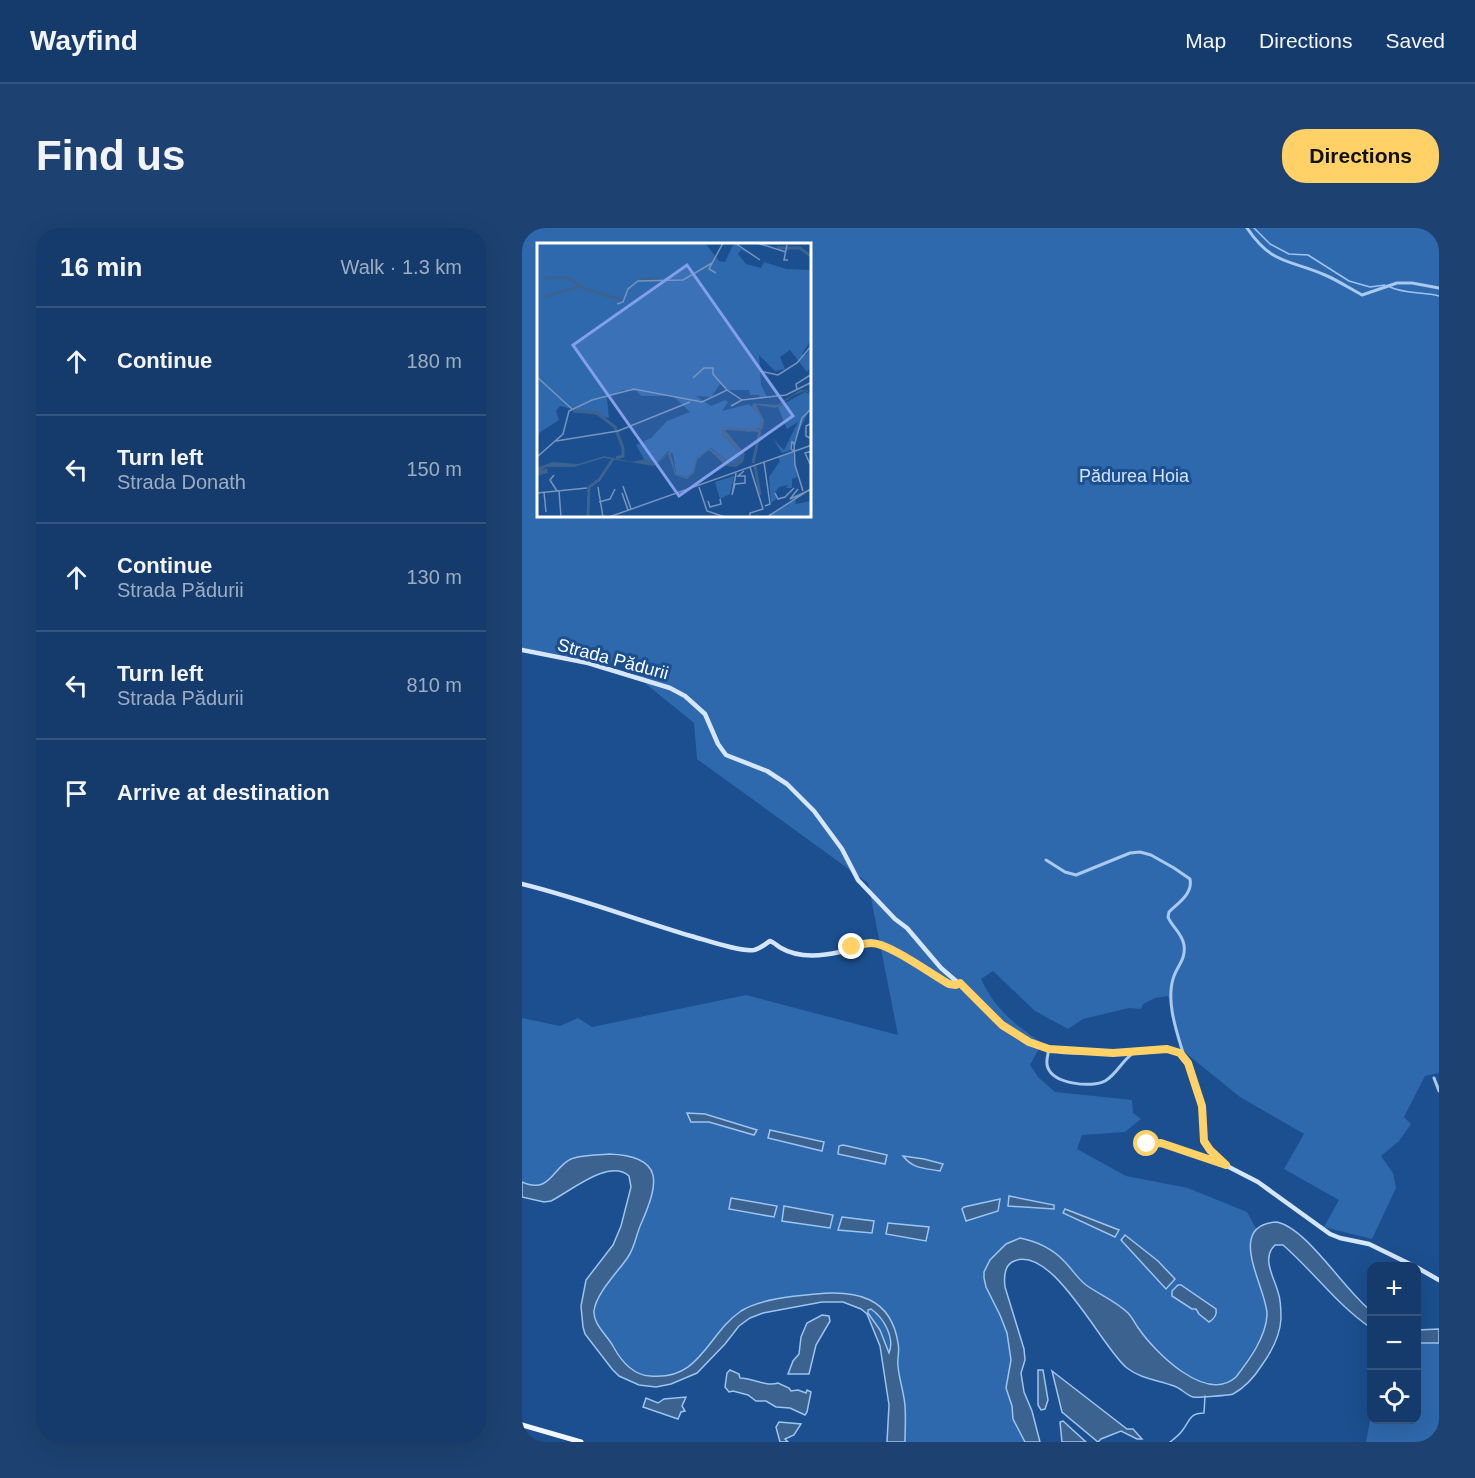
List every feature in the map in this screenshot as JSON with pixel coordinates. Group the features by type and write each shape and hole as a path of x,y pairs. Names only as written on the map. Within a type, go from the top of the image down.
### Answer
{"main road":[{"path":"522,1425 581,1442"}],"street":[{"path":"1247,228 1267,252 1282,261 1328,276 1362,295 1387,286 1412,283 1439,288"},
{"name":"Strada Pădurii","path":"522,650 588,663 670,688 685,696 705,714 718,744 726,755 778,777 812,809 845,853 858,880 895,919 907,928 939,965 1002,1025 1029,1042 1049,1049 1080,1052 1135,1052 1167,1049 1178,1052 1185,1058"},
{"path":"1046,860 1065,872 1076,875 1130,853 1140,852 1151,855 1188,878 1191,885 1188,893 1169,912 1168,916 1181,936 1184,946 1183,960 1174,976 1171,997 1185,1058 1202,1106 1204,1141 1226,1165"},
{"name":"Strada Pădurii","path":"522,884 568,896 718,944 749,950 756,950 770,940 785,950 808,956 842,952 854,946 870,943 878,944 906,957 949,984 960,983"},
{"path":"1049,1049 1046,1061 1053,1076 1066,1082 1082,1083 1106,1081 1135,1052"},
{"path":"1434,1078 1439,1091"},
{"path":"1143,1154 1147,1144 1161,1143 1226,1165 1258,1182 1330,1234 1369,1244 1405,1262"},
{"path":"1421,1270 1439,1280"}],"green space":[{"name":"Pădurea Hoia","path":"522,228 1439,228 1439,1073 1425,1076 1404,1117 1411,1124 1399,1141 1381,1156 1393,1173 1396,1188 1372,1239 1324,1227 1339,1200 1284,1169 1304,1134 1240,1097 1182,1050 1168,996 1155,998 1143,1004 1141,1009 1129,1008 1083,1019 1068,1029 1035,1011 993,971 981,979 999,1008 1023,1030 1042,1043 1030,1065 1038,1077 1055,1092 1132,1100 1133,1113 1141,1119 1125,1132 1082,1135 1077,1149 1126,1176 1188,1188 1247,1212 1257,1230 1251,1241 1251,1253 1267,1312 1262,1336 1236,1377 1232,1381 1221,1384 1203,1382 1180,1372 1081,1280 1059,1256 1037,1243 1017,1238 1006,1244 990,1260 984,1272 984,1278 1007,1333 1011,1360 1006,1388 1012,1406 1013,1419 1025,1442 905,1442 905,1405 898,1366 899,1345 893,1322 879,1306 854,1294 808,1295 752,1305 730,1320 703,1354 688,1368 663,1376 647,1376 628,1367 597,1323 594,1313 596,1298 629,1256 650,1205 651,1167 628,1156 578,1158 563,1165 544,1183 531,1185 522,1182 522,1018 560,1026 578,1018 592,1027 746,995 898,1035 868,883 697,759 694,723 624,666 522,648"},
{"path":"870,1309 880,1317 887,1328 891,1342 889,1354 868,1313"},
{"path":"1421,1343 1439,1343 1439,1442 1366,1442 1369,1424 1421,1424"}],"shaded area":[{"path":"687,1113 705,1114 757,1130 754,1135 709,1122 691,1122"},
{"path":"770,1130 824,1142 822,1151 768,1138"},
{"path":"839,1146 887,1155 885,1164 838,1154"},
{"path":"609,1154 640,1160 653,1174 654,1184 651,1196 632,1249 603,1290 594,1311 598,1325 632,1370 650,1376 667,1376 681,1371 702,1354 729,1321 741,1311 758,1304 816,1294 858,1296 880,1306 888,1315 894,1328 899,1346 898,1366 905,1406 905,1442 887,1442 889,1405 880,1346 867,1314 843,1302 822,1302 763,1313 750,1318 739,1326 697,1373 671,1384 656,1387 639,1385 619,1376 585,1334 581,1306 586,1280 613,1245 621,1226 631,1187 629,1176 621,1171 601,1173 551,1201 544,1202 522,1197 522,1182 539,1185 545,1183 571,1159","holes":["871,1309 884,1323 891,1341 889,1353 880,1330 868,1310"]},
{"path":"903,1156 943,1164 940,1171 924,1168 915,1166"},
{"path":"1009,1196 1054,1205 1054,1209 1008,1206"},
{"path":"731,1198 777,1206 774,1217 729,1209"},
{"path":"1000,1199 998,1211 966,1221 962,1209 964,1207"},
{"path":"784,1206 833,1215 830,1228 782,1221"},
{"path":"1065,1209 1119,1230 1115,1237 1063,1213"},
{"path":"842,1217 874,1221 872,1233 838,1230"},
{"path":"1277,1222 1301,1236 1367,1307 1367,1325 1336,1299 1283,1245 1275,1245 1271,1250 1269,1262 1279,1295 1281,1319 1272,1349 1250,1381 1233,1394 1193,1397 1177,1387 1132,1372 1117,1357 1059,1281 1043,1267 1027,1260 1012,1262 1005,1273 1005,1287 1024,1349 1025,1360 1021,1373 1024,1392 1032,1411 1040,1442 1025,1442 1013,1419 1012,1406 1006,1388 1011,1360 1007,1333 984,1278 984,1272 990,1260 1006,1244 1020,1238 1049,1249 1060,1257 1086,1285 1128,1313 1157,1350 1182,1372 1196,1380 1210,1384 1224,1384 1236,1377 1264,1332 1266,1304 1250,1246 1253,1234 1261,1226"},
{"path":"888,1223 929,1227 926,1241 886,1234"},
{"path":"1125,1235 1158,1261 1175,1279 1166,1289 1121,1240"},
{"path":"1178,1285 1216,1309 1216,1315 1209,1322 1196,1309 1192,1309 1172,1296 1172,1291"},
{"path":"822,1315 829,1316 830,1321 816,1345 809,1374 788,1374 793,1361 799,1354 801,1337 807,1323"},
{"path":"1439,1329 1439,1343 1421,1343 1421,1330"},
{"path":"730,1370 739,1374 740,1378 768,1384 778,1383 791,1391 811,1392 807,1412 805,1415 790,1408 776,1407 766,1401 756,1401 748,1395 729,1392 725,1387 727,1373"},
{"path":"1038,1370 1043,1370 1048,1400 1045,1409 1041,1410 1038,1405"},
{"path":"1052,1371 1127,1429 1133,1429 1142,1439 1121,1431 1098,1442 1062,1412"},
{"path":"686,1397 682,1406 685,1411 681,1412 678,1419 643,1407 646,1398 658,1403 664,1399"},
{"path":"1063,1421 1086,1442 1062,1442 1060,1422"},
{"path":"779,1422 801,1424 794,1435 785,1439 788,1442 780,1442 776,1427"}],"waterway":[{"path":"1254,228 1270,244 1289,254 1308,255 1349,281 1370,287 1385,285"},
{"path":"1390,287 1439,296"},
{"path":"1170,1442 1181,1432 1190,1418 1195,1414 1204,1413 1205,1396"}],"route":[{"path":"852,947 870,943 878,944 906,957 949,984 960,983 1002,1025 1041,1047 1064,1052 1124,1053 1167,1049 1180,1053 1188,1063 1202,1106 1204,1141 1226,1165 1161,1143 1147,1144"}]}
